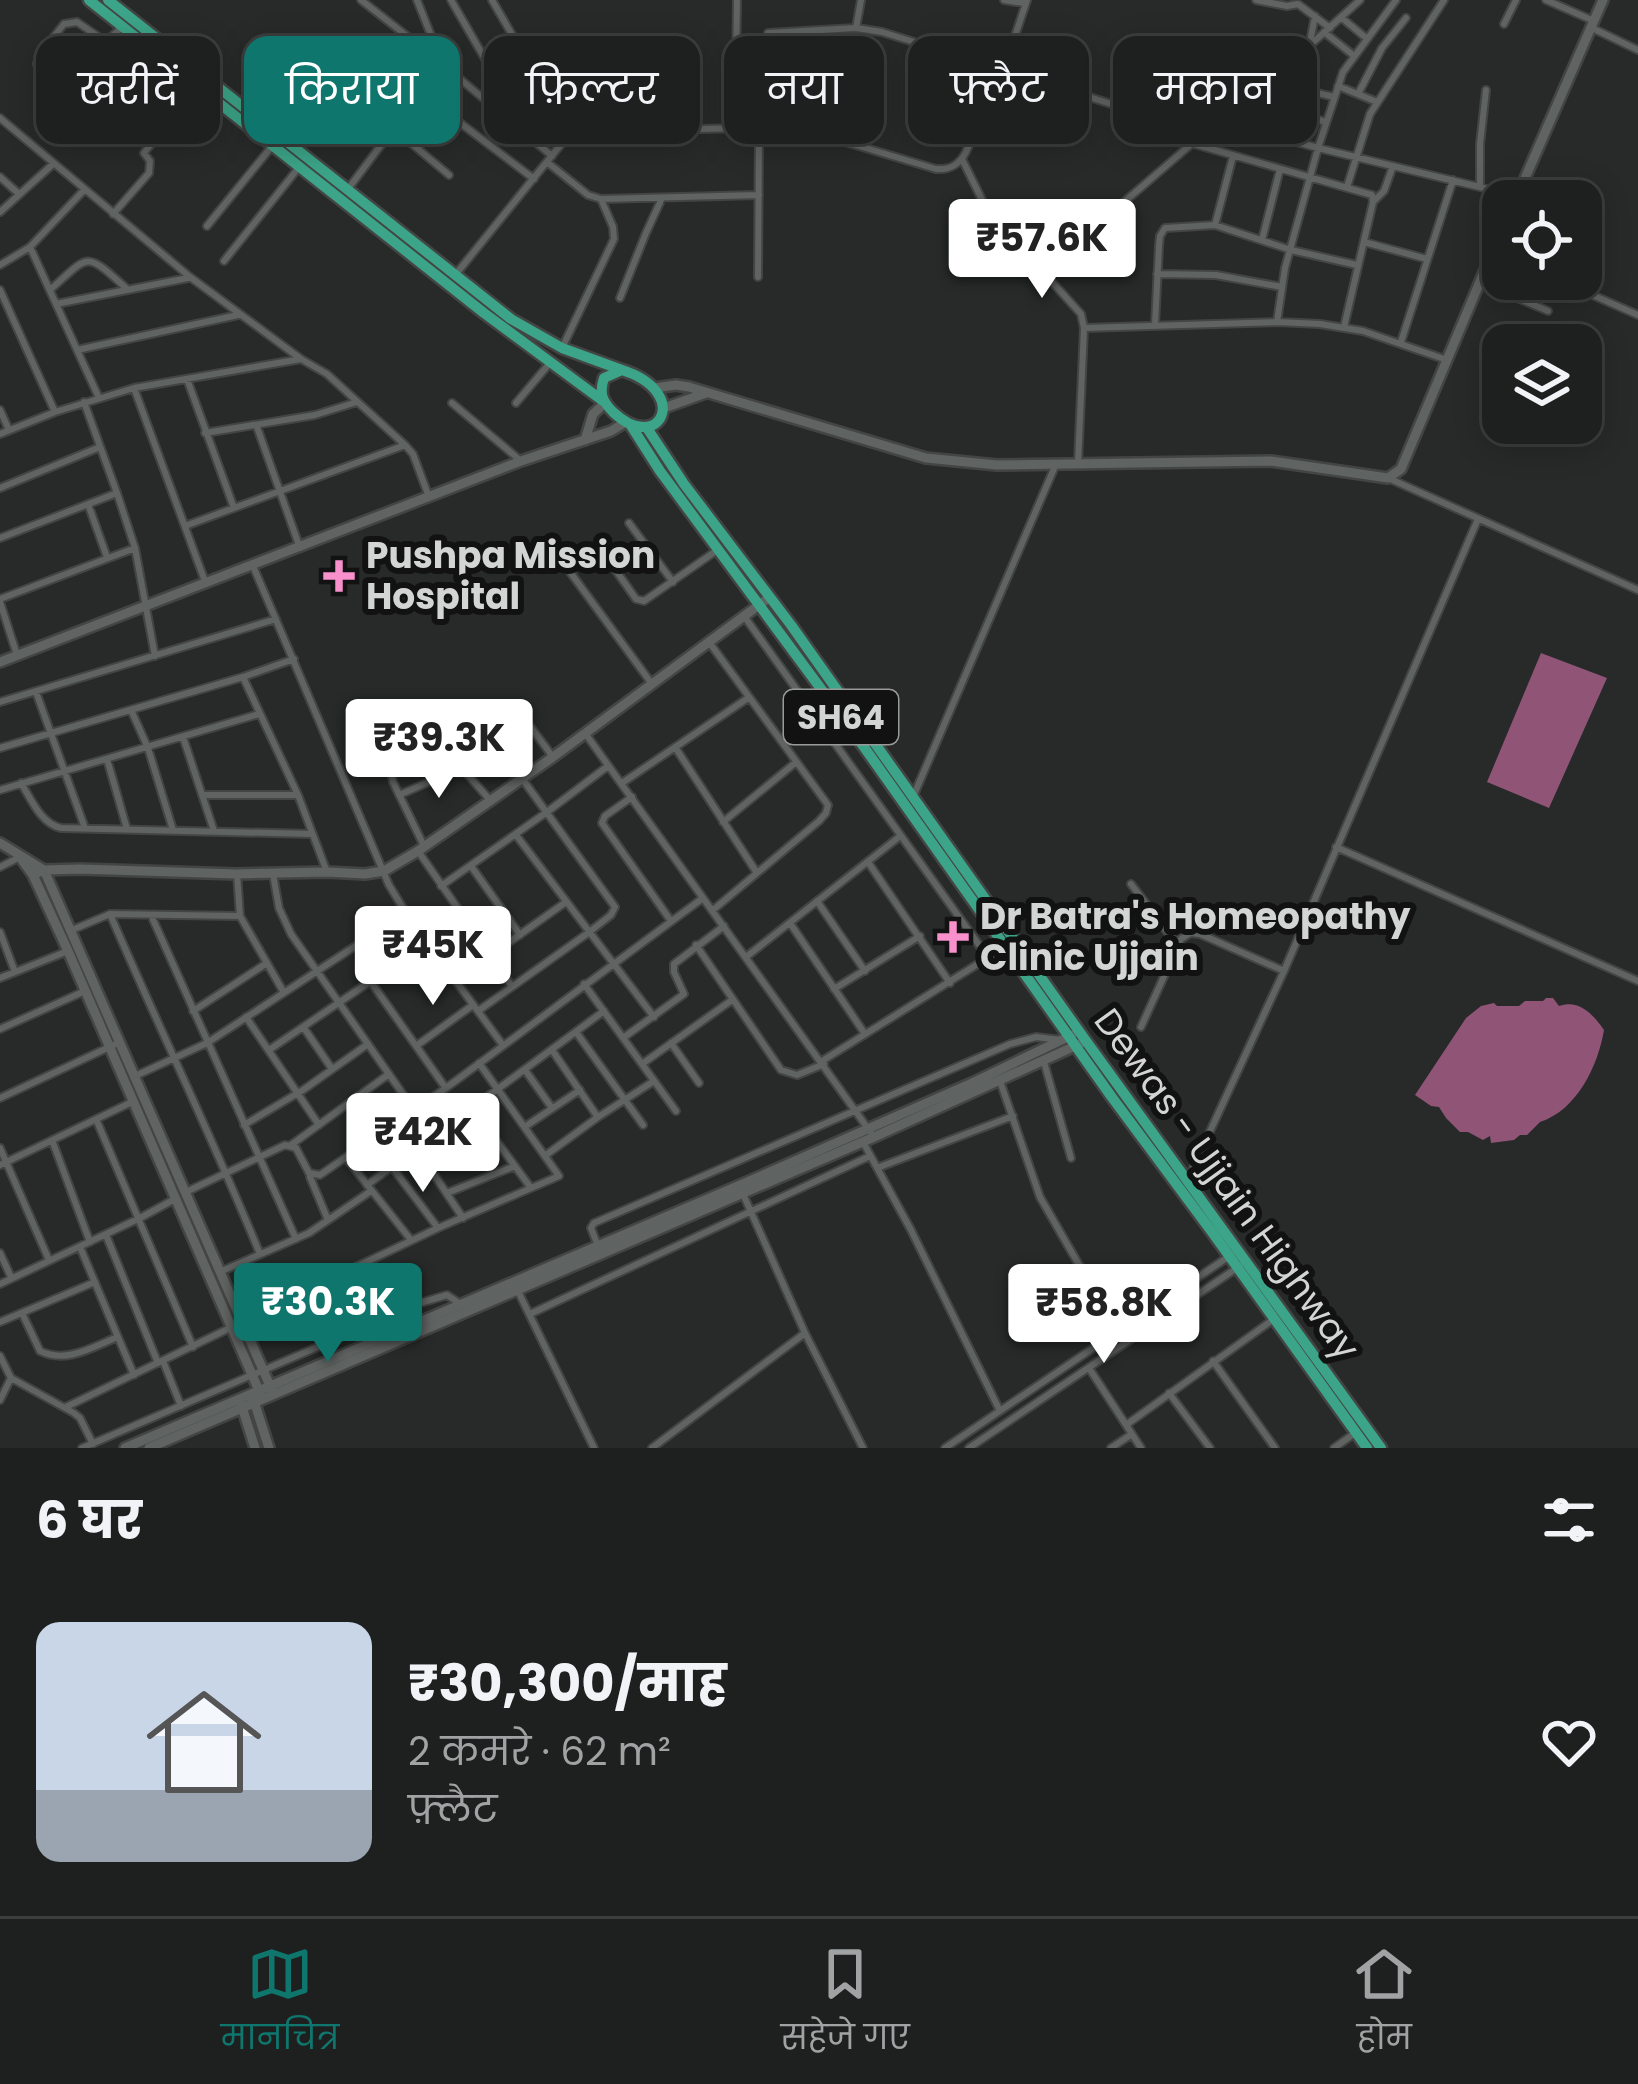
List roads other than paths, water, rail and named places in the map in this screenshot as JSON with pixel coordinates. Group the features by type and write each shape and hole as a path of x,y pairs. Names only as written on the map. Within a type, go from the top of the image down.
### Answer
{"main road":[{"name":"Dewas - Ujjain Highway","path":"89,0 135,36"},
{"name":"Dewas - Ujjain Highway","path":"108,0 348,189 628,423 719,549 765,601"},
{"name":"Dewas - Ujjain Highway","path":"220,103 512,319 562,348 632,373 655,388"},
{"path":"604,402 604,378 622,370"},
{"path":"647,428 658,421 664,407 655,388"},
{"name":"Dewas - Ujjain Highway","path":"628,423 647,428 1075,1039"},
{"name":"Dewas - Ujjain Highway","path":"910,803 1007,950 1381,1448"},
{"name":"Dewas - Ujjain Highway","path":"1113,1088 1188,1179 1274,1319 1366,1448"}],"street":[{"path":"361,0 407,36"},
{"path":"417,0 433,36"},
{"path":"452,0 484,56"},
{"path":"492,0 514,36"},
{"path":"736,36 737,0"},
{"path":"856,28 861,0"},
{"path":"1004,0 1026,2 1014,36"},
{"path":"1256,0 1287,6 1298,2 1353,56"},
{"path":"1317,39 1360,0"},
{"path":"1277,322 1291,250 1338,86 1353,56 1396,0"},
{"path":"1347,188 1363,130 1444,0"},
{"path":"1504,24 1516,0"},
{"path":"1546,0 1638,50"},
{"path":"1524,180 1603,0"},
{"path":"1311,36 1315,16"},
{"path":"1342,18 1366,38"},
{"path":"1358,94 1382,48 1406,18"},
{"path":"54,36 64,24 77,22 97,36"},
{"path":"112,36 122,26"},
{"path":"768,33 856,28 908,40"},
{"path":"460,79 484,99"},
{"path":"1338,86 1378,102"},
{"path":"1304,144 1480,187 1486,90"},
{"path":"1317,93 1334,97"},
{"path":"0,118 190,278 327,374 413,454 429,497"},
{"path":"1317,119 1326,122"},
{"path":"460,123 534,179"},
{"path":"113,214 148,173 150,161 144,153 151,144"},
{"path":"348,189 381,144"},
{"path":"412,144 449,175"},
{"path":"535,144 588,195 601,200 759,195"},
{"path":"452,279 562,144"},
{"path":"758,277 759,144"},
{"path":"849,144 946,170 962,159 969,144"},
{"path":"1044,272 1194,144 1369,194 1373,202"},
{"path":"208,226 273,145"},
{"path":"1215,225 1233,156"},
{"path":"962,159 986,210 1081,314 1078,463"},
{"path":"0,212 53,164"},
{"path":"224,261 300,166"},
{"path":"1344,327 1373,202 1384,191 1393,166"},
{"path":"1262,240 1280,169"},
{"path":"0,177 19,194"},
{"path":"1400,344 1453,180"},
{"path":"0,266 30,247 84,190"},
{"path":"620,298 662,198"},
{"path":"562,348 614,239 601,200"},
{"path":"1155,325 1160,236 1165,228 1215,225 1291,250 1358,265"},
{"path":"1364,242 1427,259"},
{"path":"30,247 99,398"},
{"path":"50,290 89,259 128,290"},
{"path":"1157,274 1216,275 1282,287"},
{"path":"56,304 190,278"},
{"path":"1388,478 1401,469 1482,279"},
{"path":"1480,282 1548,311"},
{"path":"0,290 55,412"},
{"path":"1602,299 1638,315"},
{"path":"77,350 240,315"},
{"path":"1084,328 1277,322 1344,327 1447,360"},
{"path":"0,434 134,388 301,359"},
{"path":"516,403 551,362"},
{"path":"187,379 234,508"},
{"path":"655,388 676,385 706,392 926,458 976,464 1271,461 1388,478 1638,590"},
{"path":"134,388 206,584"},
{"path":"664,407 706,392"},
{"path":"85,402 135,548 155,657"},
{"path":"205,433 315,415 357,402"},
{"path":"585,440 593,414 604,402"},
{"path":"452,403 521,461"},
{"path":"0,410 10,430"},
{"path":"0,662 628,423"},
{"path":"257,426 300,548"},
{"path":"185,526 405,445"},
{"path":"0,488 100,447"},
{"path":"910,803 1056,464"},
{"path":"0,538 117,493"},
{"path":"88,504 108,558"},
{"path":"1188,1179 1284,971 1478,519"},
{"path":"629,523 674,582"},
{"path":"17,655 0,600 135,548"},
{"path":"612,565 639,601 649,600 719,549"},
{"path":"562,561 652,683"},
{"path":"253,566 384,872 406,913 502,1044"},
{"path":"38,872 384,872 553,757 765,601"},
{"path":"744,616 984,952 992,955"},
{"path":"0,702 276,620"},
{"path":"709,642 828,809 712,910"},
{"path":"0,748 293,659"},
{"path":"243,676 298,795 327,872"},
{"path":"36,692 85,828"},
{"path":"622,783 748,697"},
{"path":"131,710 148,748 172,830"},
{"path":"0,790 259,714"},
{"path":"526,721 553,757"},
{"path":"585,733 856,1111 868,1136 870,1156 922,1250 1006,1424"},
{"path":"183,737 214,832"},
{"path":"416,1046 588,933 611,915 614,904 492,737"},
{"path":"675,747 757,873"},
{"path":"490,800 446,750 393,768 391,776 441,886 511,985"},
{"path":"107,759 127,829"},
{"path":"723,821 795,763"},
{"path":"441,886 609,765"},
{"path":"399,795 462,767"},
{"path":"21,783 50,826 313,834"},
{"path":"202,796 298,795"},
{"path":"632,797 602,823 671,921"},
{"path":"516,835 654,1017"},
{"path":"746,957 900,837"},
{"path":"0,843 38,872 68,931 132,1102 220,1272 235,1325"},
{"path":"1336,848 1638,981"},
{"path":"0,867 20,857"},
{"path":"868,862 950,983"},
{"path":"471,866 520,935"},
{"path":"38,872 68,951 89,989"},
{"path":"237,874 240,916 284,993"},
{"path":"273,874 284,921 414,1110"},
{"path":"1131,884 1178,946"},
{"path":"309,1173 320,1175 346,1158 704,898"},
{"path":"818,901 865,970"},
{"path":"490,956 566,902"},
{"path":"133,1077 206,1043 406,913"},
{"path":"68,931 110,914 240,916"},
{"path":"110,914 260,1254"},
{"path":"151,915 296,1239"},
{"path":"790,923 866,1034"},
{"path":"623,1038 685,994 673,968 676,962 724,926"},
{"path":"0,932 15,972"},
{"path":"1141,1027 1185,935 1200,934 1284,971"},
{"path":"834,988 920,937"},
{"path":"269,1050 428,943"},
{"path":"696,945 784,1073 803,1074 1007,950"},
{"path":"0,978 68,951"},
{"path":"193,1011 267,963"},
{"path":"371,982 446,1088"},
{"path":"584,984 676,1111"},
{"path":"0,1029 89,989"},
{"path":"642,1064 733,999"},
{"path":"220,1272 329,1220 392,1167 604,1012"},
{"path":"246,1017 319,1125"},
{"path":"304,1028 332,1069"},
{"path":"577,1032 643,1125"},
{"path":"598,1246 593,1224 1010,1044 1036,1036 1075,1039"},
{"path":"486,1297 517,1288 1000,1082 1044,1062 1075,1039"},
{"path":"125,1448 465,1307 598,1246 617,1243 743,1193 1075,1039"},
{"path":"671,1043 699,1083"},
{"path":"244,1125 368,1044"},
{"path":"113,1045 133,1077 179,1196 258,1372 255,1448"},
{"path":"0,1098 113,1045"},
{"path":"552,1050 598,1117"},
{"path":"1044,1062 1071,1158"},
{"path":"66,1407 438,1228 559,1176 479,1063"},
{"path":"525,1070 552,1108"},
{"path":"0,1284 279,1146 291,1145 389,1074"},
{"path":"546,1155 654,1081"},
{"path":"1000,1082 1040,1197 1118,1331"},
{"path":"526,1126 580,1090"},
{"path":"3,1163 132,1102"},
{"path":"473,1109 531,1188"},
{"path":"877,1168 1013,1116"},
{"path":"96,1119 193,1347"},
{"path":"52,1140 90,1242"},
{"path":"291,1145 329,1220"},
{"path":"0,1148 50,1261"},
{"path":"417,1149 463,1218"},
{"path":"530,1314 870,1156"},
{"path":"346,1158 411,1241"},
{"path":"447,1193 515,1166"},
{"path":"392,1167 438,1228"},
{"path":"743,1193 862,1448"},
{"path":"106,1234 181,1406"},
{"path":"80,1246 134,1375"},
{"path":"0,1253 12,1279"},
{"path":"945,1448 1118,1331 1238,1259"},
{"path":"969,1448 1238,1259"},
{"path":"0,1322 94,1282"},
{"path":"517,1288 594,1448"},
{"path":"0,1356 10,1378 80,1418 87,1446 438,1297 450,1295 465,1307"},
{"path":"22,1313 40,1351 56,1357 118,1337"},
{"path":"1126,1424 1274,1319"},
{"path":"652,1448 805,1333"},
{"path":"1213,1361 1275,1448"},
{"path":"1089,1368 1141,1448"},
{"path":"0,1400 10,1378"},
{"path":"1169,1393 1210,1448"},
{"path":"148,1448 256,1396"},
{"path":"256,1396 269,1448"},
{"path":"1334,1448 1345,1445 1355,1433"},
{"path":"1111,1448 1132,1434"}],"place":[{"name":"Pushpa Mission Hospital","path":"339,576"},
{"name":"Dr Batra's Homeopathy Clinic Ujjain","path":"953,937"}]}
